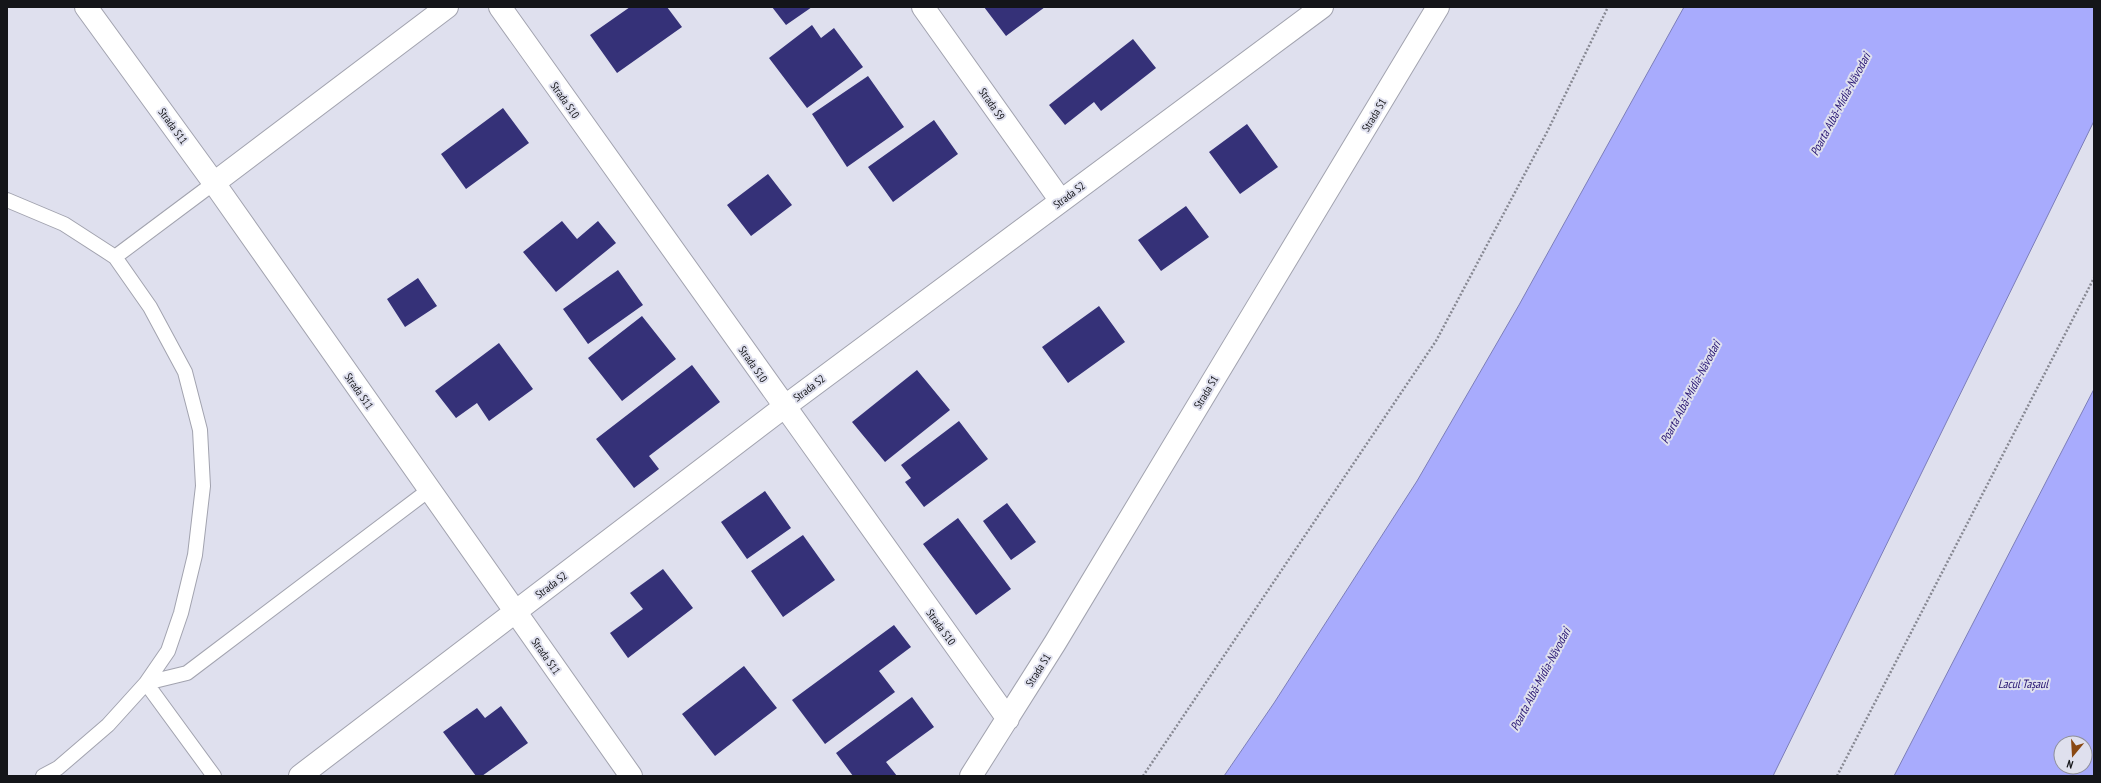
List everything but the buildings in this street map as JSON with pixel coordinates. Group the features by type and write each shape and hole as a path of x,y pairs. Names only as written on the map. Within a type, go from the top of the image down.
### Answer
{"street":[{"name":"Strada S11","path":"86,7 214,183 631,776"},
{"path":"214,183 447,7"},
{"name":"Strada S10","path":"500,7 1008,719"},
{"name":"Strada S9","path":"923,7 1061,200"},
{"name":"Strada S2","path":"300,776 784,407 1322,7"},
{"name":"Strada S1","path":"971,776 1008,719 1438,7"}],"lane":[{"path":"115,257 214,183"},
{"path":"7,200 64,224 115,257 150,307 185,372 200,430 203,486 195,555 182,613 168,651 146,682 108,726 58,768 44,776"},
{"path":"146,682 187,673 429,490"},
{"path":"146,682 214,776"}],"path":[{"path":"1143,776 1436,341 1547,132 1608,7"},
{"path":"1837,776 2094,278"}],"water":[{"name":"Poarta Albă-Midia-Năvodari","path":"1684,7 2094,7 2094,121 1773,776 1224,776 1274,703 1417,481 1519,305"},
{"name":"Lacul Tașaul","path":"2094,389 2094,776 1894,776"}]}
